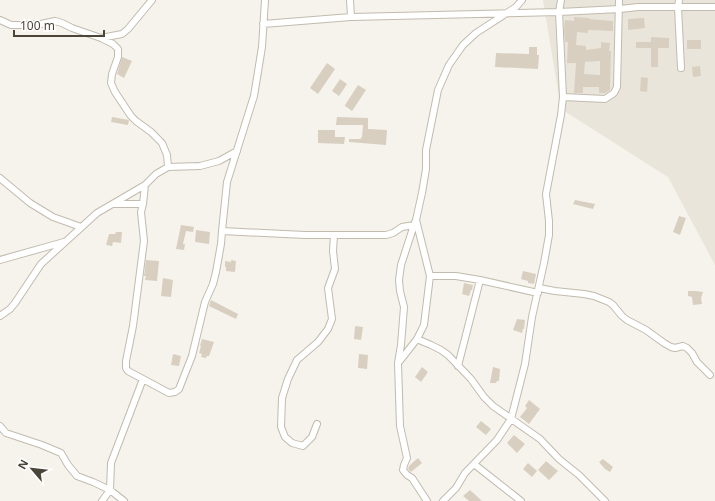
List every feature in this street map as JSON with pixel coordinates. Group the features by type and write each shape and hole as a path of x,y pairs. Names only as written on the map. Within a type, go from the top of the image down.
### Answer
{"street":[{"path":"101,38 122,34 152,0"},
{"path":"145,185 141,212 144,241 126,368 128,371 169,393 175,392 179,389 192,356 205,302 215,278 222,244 227,182 254,96 262,47 265,0"},
{"path":"350,0 351,17"},
{"path":"427,501 412,478 403,470 407,458 400,426 398,363 404,307 399,280 401,265 415,222 426,169 426,150 438,90 449,65 463,45 476,33 516,7 522,0"},
{"path":"443,501 456,488 465,473 497,440 511,419 525,364 532,317 549,235 546,194 563,97 559,12 561,0"},
{"path":"563,97 605,99 614,93 617,87 620,9 619,0"},
{"path":"679,0 678,7 681,68"},
{"path":"264,24 351,17 559,12 638,7 715,7"},
{"path":"0,20 11,25 41,24 55,21 113,44 118,49 118,57 112,74 111,83 115,92 131,116 162,142 167,155 168,167"},
{"path":"0,316 10,309 15,303 41,264 97,213 145,185 156,174 168,167 200,166 219,161 237,151"},
{"path":"0,178 30,203 53,217 81,227"},
{"path":"114,204 143,204"},
{"path":"222,231 251,233 386,235 415,222"},
{"path":"398,363 417,339 424,325 430,276 415,222"},
{"path":"317,424 312,437 303,446 292,443 284,437 281,427 282,398 288,379 297,360 318,342 328,329 332,319 328,288 335,269 333,251 334,235"},
{"path":"0,260 65,242"},
{"path":"430,276 456,276 538,291 556,291 594,296 609,302 627,320 646,330 671,347 675,348 683,346 687,348 697,362 710,375"},
{"path":"458,366 480,280"},
{"path":"417,339 442,350 448,355 471,379 484,397 493,406 540,439 558,459 579,475 605,501"},
{"path":"114,501 110,490 111,463 143,379"},
{"path":"0,426 6,433 61,453 77,476 110,490 124,501"},
{"path":"474,464 521,501"},
{"path":"102,501 110,490"}],"shaded area":[{"path":"543,0 715,0 715,265 668,177 561,109"}],"building":[{"path":"574,17 613,21 613,31 588,30 588,33 577,32 576,45 586,46 586,50 601,48 601,42 610,43 610,90 605,93 599,93 599,87 583,87 583,93 574,93 576,63 567,63 568,42 565,42 564,29 565,20 574,21","holes":["600,61 600,75 584,74 585,62"]},
{"path":"644,18 645,28 628,30 628,19"},
{"path":"651,37 669,38 669,48 658,48 658,67 651,67 651,48 636,48 636,42 651,42"},
{"path":"687,40 701,40 701,49 687,49"},
{"path":"529,47 537,47 537,55 539,55 538,69 495,67 496,53 529,54"},
{"path":"122,57 132,61 124,78 117,74"},
{"path":"327,63 335,69 318,94 310,88"},
{"path":"700,66 701,76 693,77 692,67"},
{"path":"641,77 648,78 647,92 640,91"},
{"path":"340,79 347,84 339,96 332,91"},
{"path":"358,85 366,90 352,111 345,105"},
{"path":"112,117 129,120 128,125 111,122"},
{"path":"337,117 368,118 368,129 387,130 386,145 349,142 349,139 361,139 363,125 336,125"},
{"path":"318,130 335,130 335,137 345,137 344,144 318,143"},
{"path":"575,200 595,204 593,209 573,204"},
{"path":"679,216 686,218 680,235 673,232"},
{"path":"181,225 194,227 193,232 186,231 183,244 185,244 184,250 176,249"},
{"path":"196,230 210,232 209,244 195,242"},
{"path":"116,232 122,232 121,243 113,242 112,246 106,245 109,234 115,234"},
{"path":"146,260 159,261 157,281 145,280"},
{"path":"231,260 236,261 235,272 226,271 225,261 231,262"},
{"path":"523,271 536,274 534,284 528,283 528,281 521,279"},
{"path":"163,278 173,280 171,297 161,296"},
{"path":"464,283 473,285 469,296 462,294"},
{"path":"688,291 703,292 701,298 702,304 693,305 692,297 688,296"},
{"path":"211,300 238,314 236,319 209,306"},
{"path":"517,319 525,320 522,333 513,330"},
{"path":"355,326 363,327 361,340 354,339"},
{"path":"202,339 214,342 209,356 206,358 201,357 202,354 199,353"},
{"path":"173,354 181,356 179,366 171,365"},
{"path":"359,354 368,355 367,369 358,368"},
{"path":"422,367 428,372 421,382 415,377"},
{"path":"493,367 500,369 499,381 496,383 490,383"},
{"path":"529,400 540,409 529,424 520,417 527,408 525,406"},
{"path":"481,421 491,429 486,435 476,427"},
{"path":"514,435 525,444 517,453 507,443"},
{"path":"418,458 422,463 411,472 408,469 409,466"},
{"path":"603,459 613,467 610,472 599,462"},
{"path":"546,461 558,471 549,480 538,470"},
{"path":"528,463 537,471 532,477 523,469"},
{"path":"470,490 482,501 469,501 463,496"}]}
